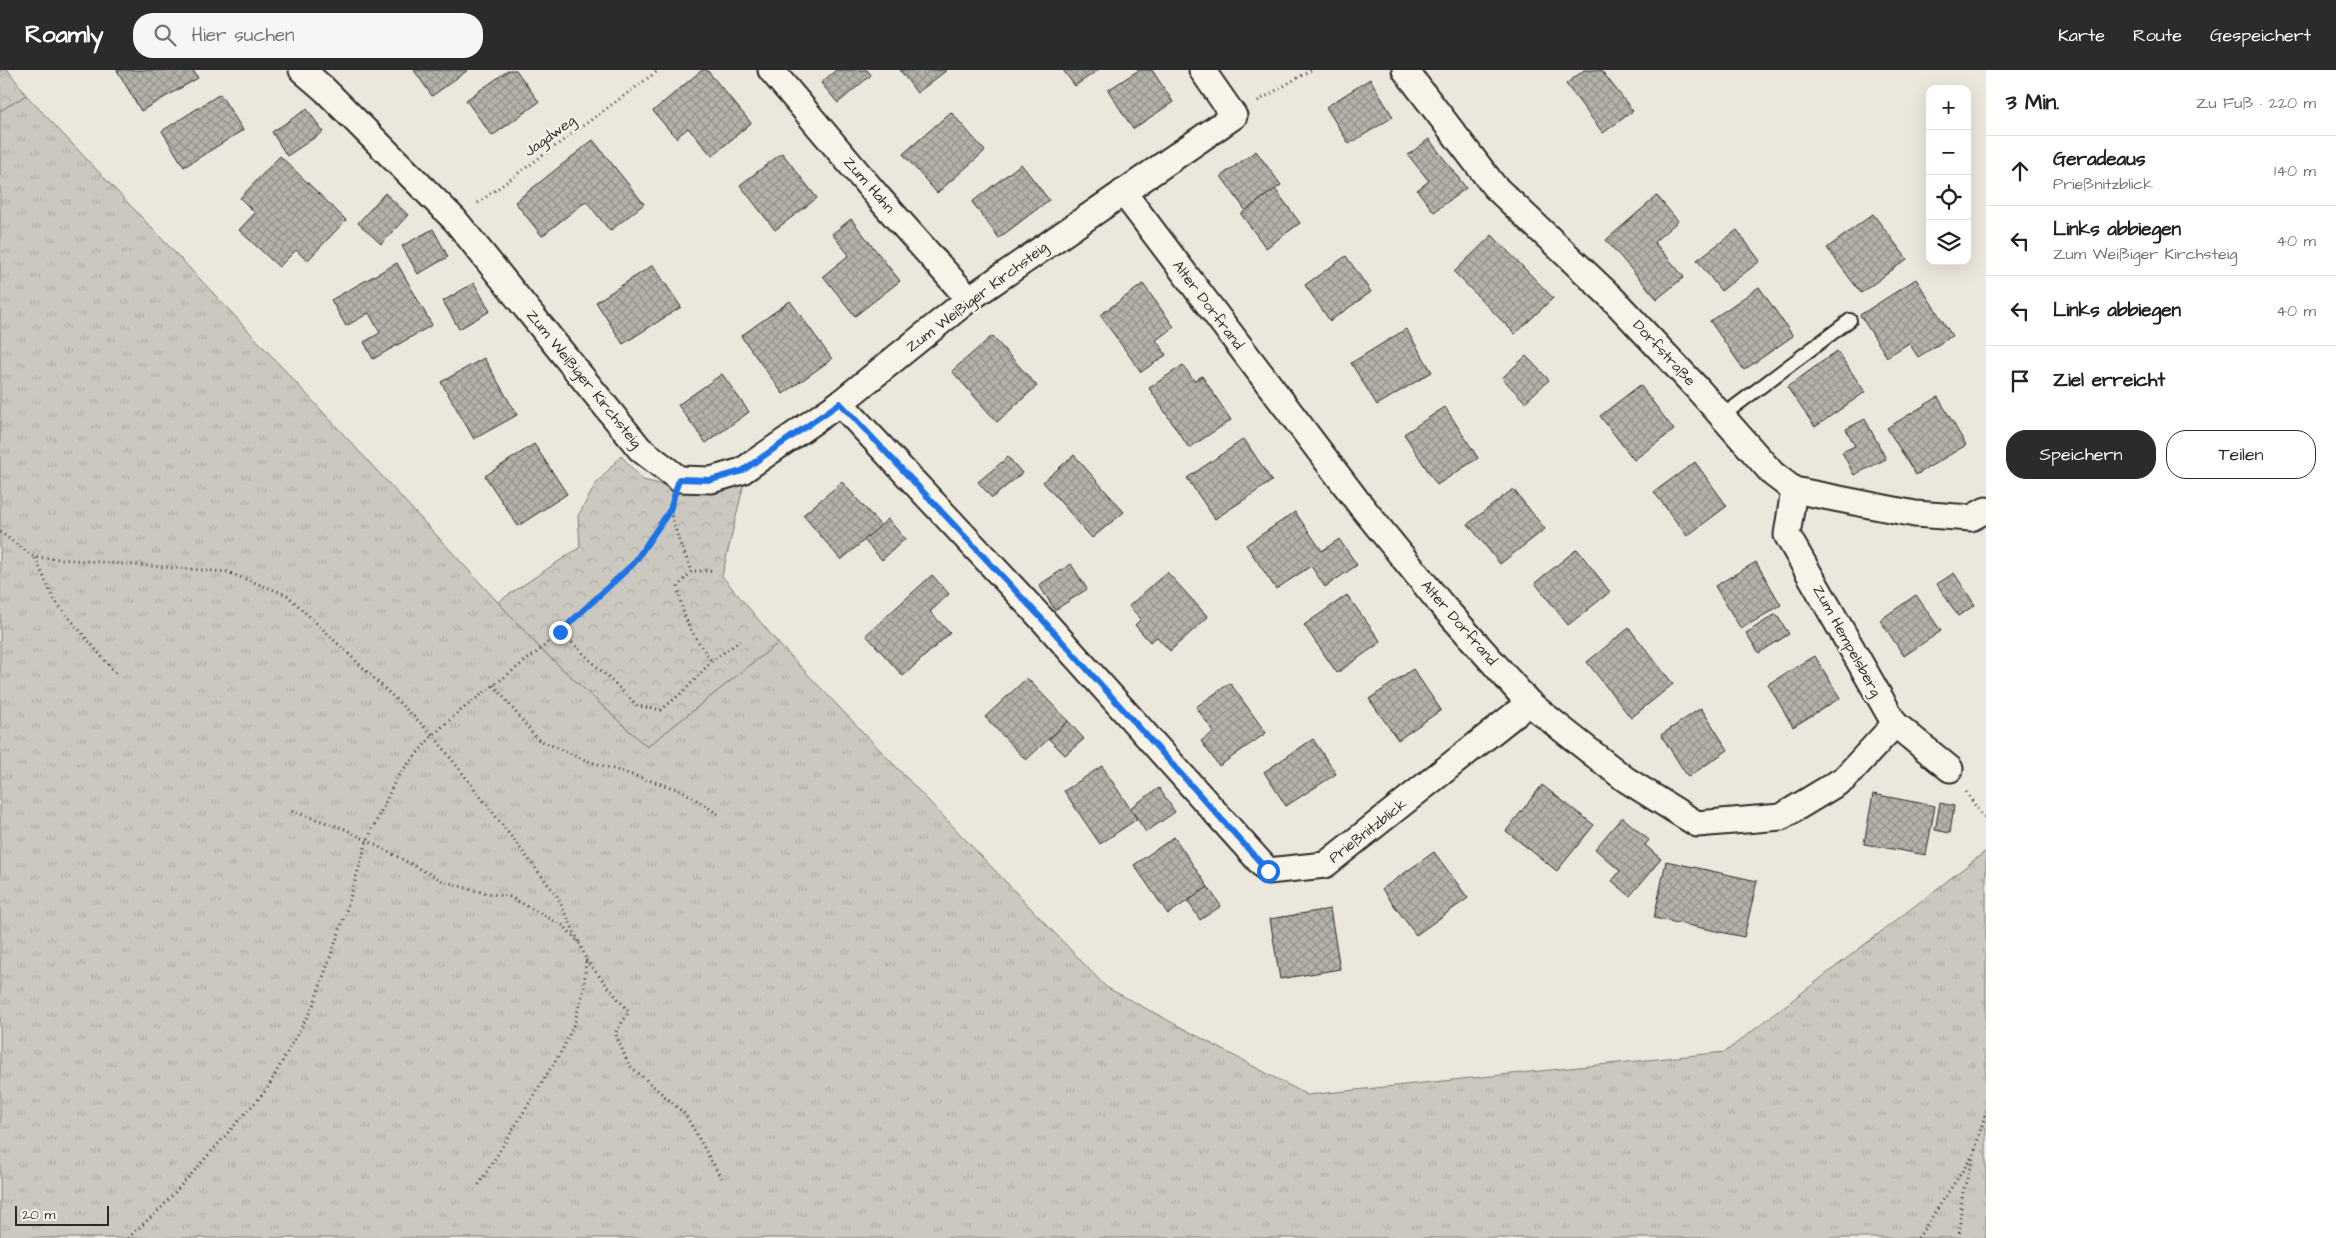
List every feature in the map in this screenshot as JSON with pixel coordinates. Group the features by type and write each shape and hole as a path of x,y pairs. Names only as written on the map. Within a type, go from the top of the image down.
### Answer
{"street":[{"name":"Zum Weißiger Kirchsteig","path":"302,70 324,89 455,220 640,449 679,479 711,480 742,471 840,403 970,299 1234,116"},
{"name":"Zum Hahn","path":"771,70 879,198 970,299"},
{"path":"1202,70 1234,116"},
{"name":"Dorfstraße","path":"1404,70 1494,186 1610,296 1722,416 1773,474 1794,490 1915,514 1971,518 1986,510"},
{"name":"Alter Dorfrand","path":"1123,192 1358,502 1441,604 1529,703 1625,779 1697,824 1782,817 1844,779 1894,724"},
{"name":"Prießnitzblick","path":"840,403 1042,619 1268,871 1325,865 1529,703"},
{"name":"Zum Hempelsberg","path":"1794,490 1787,534 1894,724 1950,769"}],"lane":[{"path":"1722,416 1850,320"}],"path":[{"name":"Jagdweg","path":"455,220 659,70"},
{"path":"1234,116 1311,70"},
{"path":"128,1238 162,1207 267,1089 313,1006 343,921 367,840 397,777 433,735 560,632 634,563 670,510 679,479"},
{"path":"670,510 679,541 692,571"},
{"path":"0,532 34,557 55,602 118,676"},
{"path":"34,557 227,572 287,595 433,735 557,896 586,959 629,1012 615,1032 629,1065 685,1114 721,1178"},
{"path":"712,571 692,571 678,586 682,612 691,632 712,661"},
{"path":"560,632 638,706 661,710 684,692 712,661 740,641"},
{"path":"494,685 538,739 585,760 684,791 721,816"},
{"path":"1950,769 1986,821"},
{"path":"292,811 345,828 443,881 476,891 510,897 564,926 580,944"},
{"path":"478,1186 564,1047 575,1020 584,988 586,959"},
{"path":"1959,1238 1962,1196 1986,1111"},
{"path":"1918,1238 1974,1153"}],"green space":[{"path":"0,70 8,70 26,95 0,111"},
{"path":"26,95 230,311 541,649 647,747 778,643 1106,987 1307,1095 1725,1052 1986,851 1986,1238 0,1238 0,111"},
{"path":"621,456 643,480 693,492 744,483 722,576 778,643 647,747 541,649 498,602 580,547 578,516 596,484"}],"building":[{"path":"117,70 193,70 198,78 141,111"},
{"path":"414,70 468,70 432,96"},
{"path":"509,70 516,70 539,102 492,136 466,100"},
{"path":"702,70 707,70 751,123 712,156 688,128 676,138 653,111"},
{"path":"836,70 867,70 871,75 838,103 821,83"},
{"path":"900,70 947,70 917,93"},
{"path":"1063,70 1098,70 1075,86"},
{"path":"1139,70 1152,70 1173,102 1133,129 1108,90"},
{"path":"1584,70 1601,70 1633,111 1603,133 1566,84"},
{"path":"1370,79 1393,117 1349,144 1326,107"},
{"path":"220,94 243,130 184,167 162,131"},
{"path":"307,109 323,132 287,156 272,132"},
{"path":"951,112 985,151 937,193 903,154"},
{"path":"1429,139 1466,188 1434,212 1417,190 1429,181 1408,155"},
{"path":"593,140 644,204 610,231 586,201 542,236 515,202"},
{"path":"1256,151 1281,185 1246,211 1221,176"},
{"path":"782,153 817,198 775,230 740,185"},
{"path":"280,156 346,220 307,261 296,250 279,267 239,230 255,213 240,198"},
{"path":"1021,164 1049,200 999,238 972,202"},
{"path":"1275,189 1300,223 1266,248 1241,214"},
{"path":"385,193 408,215 381,244 358,223"},
{"path":"1657,196 1678,221 1654,242 1684,277 1657,299 1606,240"},
{"path":"1873,214 1907,259 1861,293 1827,248"},
{"path":"851,219 900,281 855,316 823,276 849,255 832,234"},
{"path":"433,229 448,257 418,274 402,246"},
{"path":"1737,230 1760,261 1721,291 1697,260"},
{"path":"1492,235 1553,298 1515,334 1454,272"},
{"path":"1346,256 1371,292 1330,321 1305,285"},
{"path":"397,263 432,325 373,359 364,342 380,333 369,313 346,326 331,300"},
{"path":"653,265 681,307 623,344 596,302"},
{"path":"1916,279 1952,336 1918,357 1909,343 1887,357 1860,315"},
{"path":"474,283 490,311 459,329 443,301"},
{"path":"1143,284 1174,327 1156,340 1166,355 1141,372 1100,315"},
{"path":"1759,287 1793,336 1744,370 1710,321"},
{"path":"790,301 832,359 783,394 741,336"},
{"path":"1406,329 1432,372 1377,405 1351,363"},
{"path":"992,336 1037,386 997,422 952,371"},
{"path":"1837,351 1865,392 1815,427 1787,387"},
{"path":"1526,356 1549,380 1525,402 1502,378"},
{"path":"484,358 517,415 474,439 441,382"},
{"path":"1183,365 1194,381 1202,376 1231,420 1189,448 1149,388"},
{"path":"722,374 749,412 706,443 678,405"},
{"path":"1640,385 1674,430 1634,460 1600,416"},
{"path":"1938,397 1966,445 1916,475 1887,428"},
{"path":"1445,407 1478,458 1437,485 1404,434"},
{"path":"1865,419 1886,459 1854,475 1842,452 1855,446 1846,429"},
{"path":"1244,439 1272,481 1215,519 1187,478"},
{"path":"534,444 567,494 518,526 485,476"},
{"path":"1074,455 1124,512 1092,538 1043,482"},
{"path":"1008,457 1022,473 992,498 978,482"},
{"path":"1695,462 1727,506 1687,536 1654,492"},
{"path":"842,482 881,526 841,560 803,515"},
{"path":"1513,489 1545,529 1500,564 1468,524"},
{"path":"1295,512 1322,551 1339,539 1357,565 1325,587 1311,566 1276,589 1246,545"},
{"path":"888,519 905,539 882,560 864,540"},
{"path":"1577,549 1610,592 1568,625 1535,583"},
{"path":"1756,562 1781,605 1741,629 1715,586"},
{"path":"1071,564 1087,589 1055,610 1039,585"},
{"path":"1167,572 1208,617 1170,651 1157,637 1150,642 1135,625 1141,619 1129,606"},
{"path":"1954,573 1975,605 1958,616 1937,584"},
{"path":"932,575 949,594 930,612 950,633 903,676 866,635"},
{"path":"1347,595 1381,642 1337,673 1304,625"},
{"path":"1916,595 1941,631 1904,656 1880,620"},
{"path":"1776,614 1789,634 1759,653 1746,633"},
{"path":"1629,628 1673,684 1631,718 1587,662"},
{"path":"1815,656 1840,698 1793,727 1768,684"},
{"path":"1413,669 1441,710 1398,740 1369,699"},
{"path":"1027,678 1068,721 1026,760 985,717"},
{"path":"1230,683 1266,733 1219,766 1201,741 1214,732 1196,707"},
{"path":"1701,708 1728,750 1688,777 1661,735"},
{"path":"1068,721 1084,739 1065,755 1049,739"},
{"path":"1313,739 1336,774 1286,806 1264,772"},
{"path":"1102,766 1137,819 1100,844 1064,791"},
{"path":"1542,785 1594,825 1557,871 1506,831"},
{"path":"1159,788 1175,812 1146,832 1130,808"},
{"path":"1873,794 1935,806 1926,855 1864,844"},
{"path":"1940,803 1954,806 1950,833 1935,830"},
{"path":"1622,817 1649,840 1645,845 1661,859 1630,896 1612,881 1620,871 1595,849"},
{"path":"1174,837 1208,887 1168,914 1134,865"},
{"path":"1434,852 1468,898 1416,935 1382,889"},
{"path":"1666,861 1757,881 1744,937 1654,918"},
{"path":"1208,887 1221,906 1200,920 1188,901"},
{"path":"1330,909 1340,969 1280,979 1270,919"}],"route":[{"path":"560,632 634,563 670,510 679,479 711,480 742,471 840,403 1042,619 1268,871"}]}
